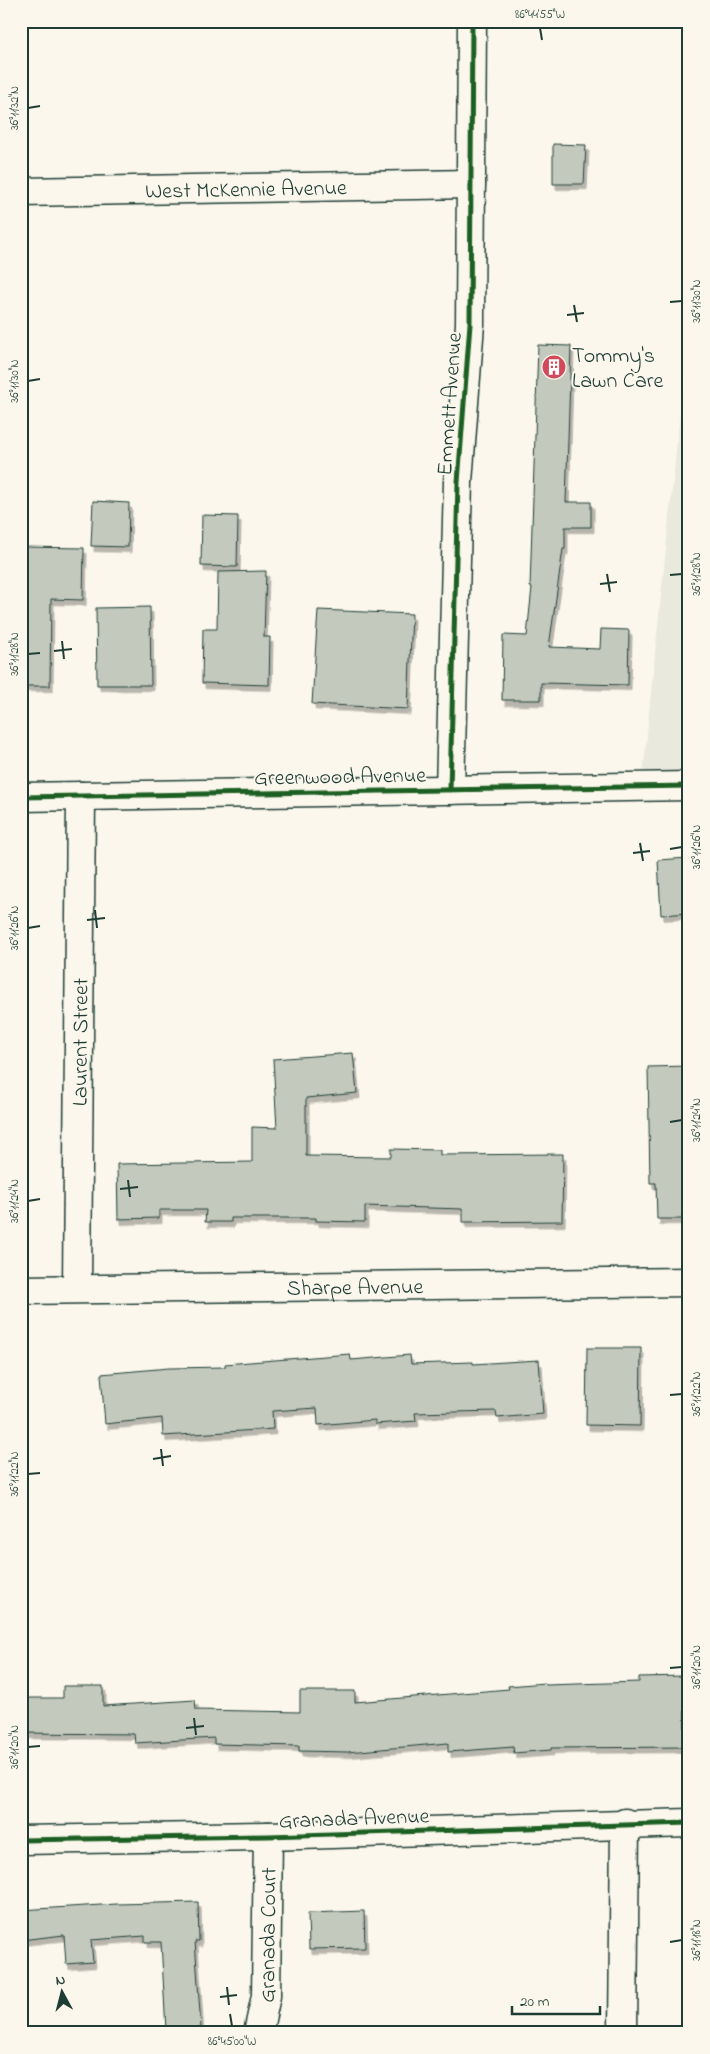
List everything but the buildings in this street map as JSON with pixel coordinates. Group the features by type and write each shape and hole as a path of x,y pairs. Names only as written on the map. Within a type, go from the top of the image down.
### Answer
{"street":[{"name":"Emmett Avenue","path":"450,790 458,482 470,324 472,21"},
{"name":"West McKennie Avenue","path":"21,192 471,184"},
{"name":"Greenwood Avenue","path":"21,797 689,786"},
{"name":"Laurent Street","path":"78,1288 81,796"},
{"name":"Sharpe Avenue","path":"21,1290 689,1282"},
{"name":"Granada Avenue","path":"21,1840 268,1836 625,1823 689,1823"},
{"path":"622,2033 625,1823"},
{"name":"Granada Court","path":"258,2033 266,1996 268,1836"}],"shaded area":[{"path":"689,326 689,786 642,786 650,702"}],"cycle path":[{"path":"450,790 458,482 470,324 472,21"},
{"path":"21,797 689,786"},
{"path":"21,1840 268,1836 689,1823"}],"place":[{"name":"Tommy's Lawn Care","path":"554,367"}]}
